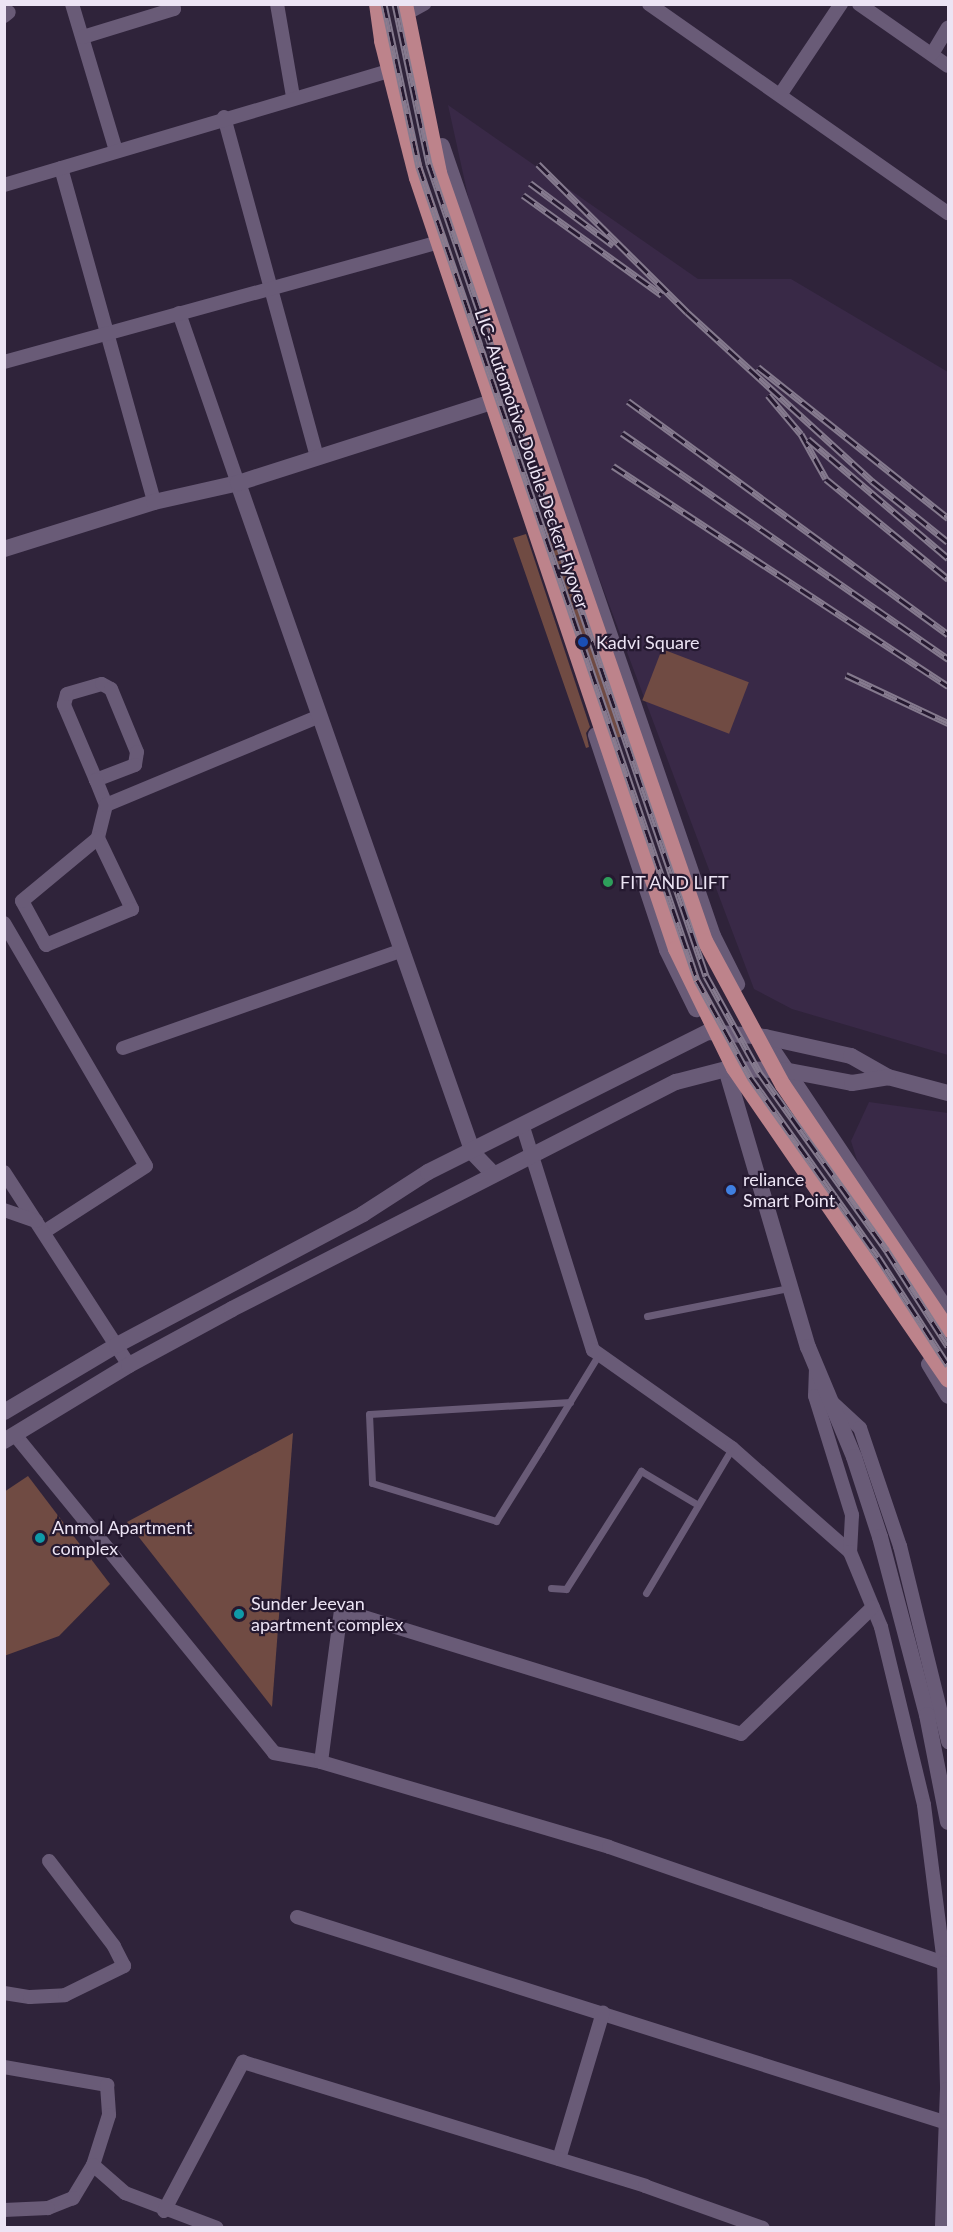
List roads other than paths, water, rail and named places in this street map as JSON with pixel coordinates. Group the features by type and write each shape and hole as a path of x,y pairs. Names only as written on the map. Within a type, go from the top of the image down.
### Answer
{"main road":[{"path":"370,4 383,73 410,178 667,950 726,1069 948,1396"},
{"name":"LIC- Automotive Double Decker Flyover","path":"377,4 382,41 417,178 676,949 734,1068 948,1379"},
{"path":"414,6 447,170 526,392 713,936 784,1070 948,1312"},
{"name":"LIC- Automotive Double Decker Flyover","path":"414,6 440,173 705,941 783,1085 948,1330"},
{"path":"4,549 154,502 238,483 526,392"},
{"path":"238,483 317,717 473,1153 492,1173"},
{"path":"4,1412 117,1345 272,1265 428,1172 473,1153 708,1032 765,1037 851,1056 888,1077 948,1093"},
{"path":"10,1438 129,1365 492,1173 676,1083 726,1069 784,1070 852,1083 888,1077"},
{"path":"726,1069 789,1288 816,1366 833,1402 854,1457 880,1537 921,1693 948,1822"}],"street":[{"path":"72,4 116,151"},
{"path":"83,37 174,9 173,4"},
{"path":"277,4 293,97"},
{"path":"649,4 948,213"},
{"path":"780,95 841,4"},
{"path":"859,4 948,66"},
{"path":"932,54 948,27"},
{"path":"6,181 61,168 224,117 383,73"},
{"path":"224,117 270,292 317,457"},
{"path":"61,168 109,333 154,502"},
{"path":"4,362 179,313 270,292 432,244"},
{"path":"179,313 238,483"},
{"path":"96,780 135,765 137,760 111,689 102,684 67,694 64,705 106,806 98,838 22,901 46,945 132,909 98,838"},
{"path":"106,806 317,717"},
{"path":"4,923 146,1166 40,1226"},
{"path":"123,1048 400,951"},
{"path":"523,1127 534,1154 593,1350 732,1448 850,1552 873,1606 904,1711 924,1805 946,1966 946,2122 942,2228"},
{"path":"4,1172 129,1365"},
{"path":"4,1210 40,1226"},
{"path":"816,1366 815,1396 852,1515 850,1552"},
{"path":"833,1402 860,1428 904,1557 948,1742"},
{"path":"10,1438 274,1753 321,1762 609,1847 946,1966"},
{"path":"321,1762 341,1610 741,1734 873,1606"},
{"path":"4,1993 65,1995 124,1966 114,1946 49,1861"},
{"path":"297,1917 946,2122"},
{"path":"559,2159 603,2012"},
{"path":"164,2211 243,2062 559,2159 763,2228"},
{"path":"4,2067 107,2085 109,2115 93,2165 73,2198 48,2208 4,2210"},
{"path":"93,2165 125,2193 164,2211 217,2228"}],"lane":[{"path":"647,1316 789,1288"},
{"path":"570,1402 369,1414 372,1483 496,1521 570,1402 599,1354"},
{"path":"646,1593 732,1448"},
{"path":"551,1588 566,1589 642,1472 698,1505"}],"railway":[{"path":"384,4 419,167 697,980 750,1077 878,1257 948,1365"},
{"path":"395,4 429,164 706,976 759,1072 887,1251 948,1346"},
{"path":"538,164 687,312 872,481 948,542"},
{"path":"530,183 613,245"},
{"path":"523,195 662,295"},
{"path":"758,367 948,518"},
{"path":"768,395 801,434 826,479 948,579"},
{"path":"628,401 948,634"},
{"path":"622,433 948,659"},
{"path":"808,439 948,558"},
{"path":"613,466 948,686"},
{"path":"846,675 948,723"}],"place":[{"name":"Kadvi Square","path":"583,642"},
{"name":"FIT AND LIFT","path":"608,882"},
{"name":"reliance Smart Point","path":"731,1190"},
{"name":"Anmol Apartment complex","path":"40,1538"},
{"name":"Sunder Jeevan apartment complex","path":"239,1614"}]}
